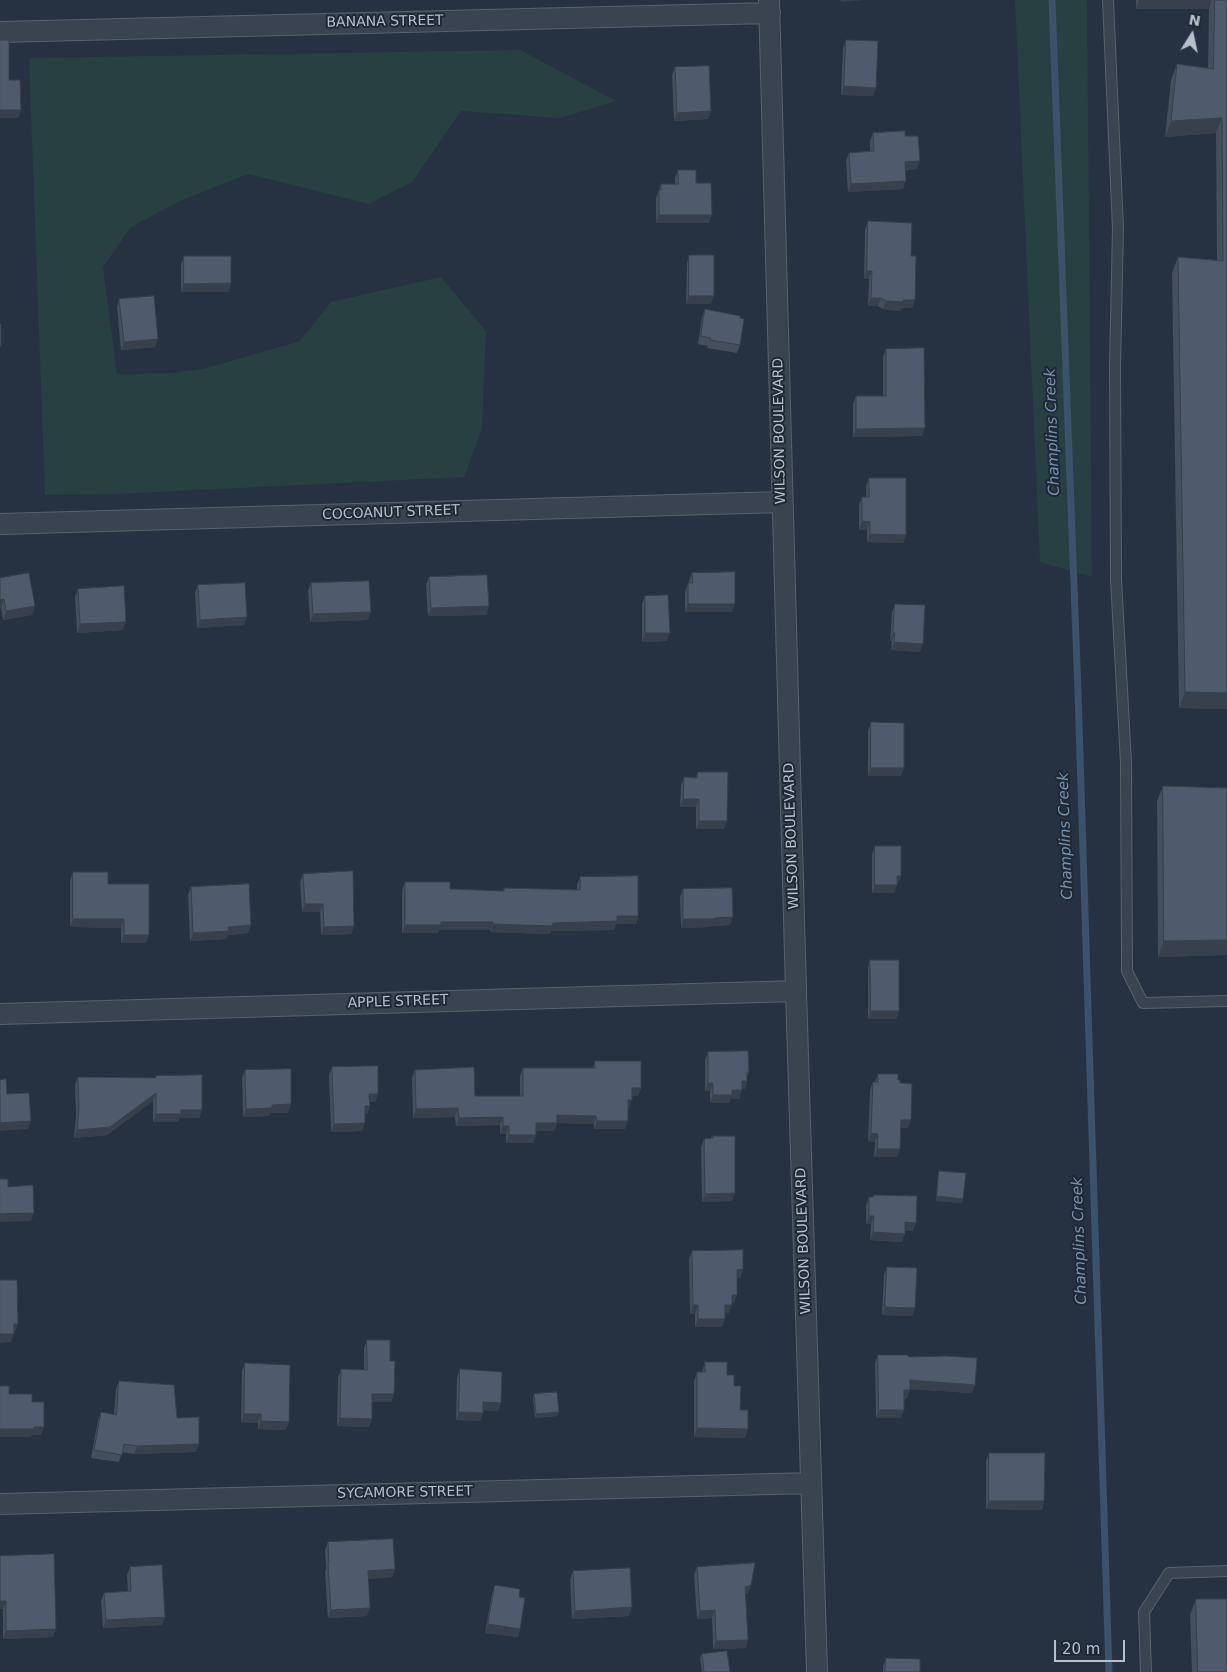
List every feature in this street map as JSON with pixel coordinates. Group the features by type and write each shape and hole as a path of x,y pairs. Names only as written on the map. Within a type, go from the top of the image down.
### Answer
{"street":[{"name":"BANANA STREET","path":"0,32 770,6"},
{"name":"WILSON BOULEVARD","path":"770,6 782,502 817,1672"},
{"name":"COCOANUT STREET","path":"0,524 782,502"},
{"name":"APPLE STREET","path":"0,1014 796,991"},
{"name":"SYCAMORE STREET","path":"0,1504 811,1483"}],"lane":[{"path":"1108,0 1118,229 1115,366 1116,578 1126,763 1127,970 1143,1004 1227,1001"},
{"path":"1146,1672 1144,1612 1169,1574 1227,1571"}],"green space":[{"path":"1015,0 1087,0 1092,577 1040,562"},
{"path":"520,50 616,101 560,118 461,111 412,182 369,204 248,174 182,200 131,227 103,267 117,374 172,373 207,368 300,341 331,302 441,277 486,331 482,429 464,477 117,494 45,495 29,58"}],"building":[{"path":"1215,0 1227,0 1227,693 1185,692 1178,257 1223,261 1222,118 1171,121 1177,64 1213,69"},
{"path":"0,40 9,40 9,80 20,80 21,110 0,110"},
{"path":"846,40 878,41 876,88 844,86"},
{"path":"709,66 711,111 677,113 675,67"},
{"path":"905,131 905,136 918,136 920,161 905,162 906,181 851,184 849,153 874,151 873,133"},
{"path":"678,170 696,170 696,183 711,183 712,215 659,215 659,190 661,190 661,184 678,184"},
{"path":"868,221 912,223 911,256 916,256 915,300 903,300 903,302 871,298 872,271 867,271"},
{"path":"689,255 714,255 714,296 689,296"},
{"path":"184,256 231,256 231,283 184,284"},
{"path":"154,296 158,339 124,342 119,299"},
{"path":"705,309 740,316 740,318 744,319 740,345 710,340 711,338 701,336"},
{"path":"1,324 1,346 0,346"},
{"path":"924,348 925,428 856,429 856,396 886,396 886,349"},
{"path":"869,478 906,478 906,535 870,534 870,522 862,521 862,497 869,497"},
{"path":"735,572 735,604 688,604 688,583 693,583 692,573"},
{"path":"29,573 35,606 6,611 4,599 0,600 0,578"},
{"path":"487,575 489,606 431,608 429,577"},
{"path":"369,581 371,612 313,614 311,583"},
{"path":"245,583 247,617 200,620 198,585"},
{"path":"124,586 126,622 80,624 78,589"},
{"path":"668,595 670,633 645,633 645,596"},
{"path":"895,604 925,605 923,644 894,642"},
{"path":"871,722 904,723 904,768 871,768"},
{"path":"698,772 728,772 727,821 699,821 699,799 683,799 684,777 697,778"},
{"path":"1163,786 1227,788 1227,940 1164,941"},
{"path":"875,846 901,846 901,876 897,876 897,885 875,885"},
{"path":"353,871 354,926 324,927 323,904 305,904 303,874"},
{"path":"73,872 108,872 108,884 149,884 149,935 124,935 124,919 73,919"},
{"path":"638,876 638,916 617,916 617,921 553,923 552,926 493,924 493,922 441,922 441,925 405,925 405,882 450,882 450,889 504,891 504,888 580,890 580,877"},
{"path":"249,884 251,925 228,927 229,931 193,933 191,887"},
{"path":"732,888 733,917 683,919 683,889"},
{"path":"870,960 899,960 899,1011 871,1011"},
{"path":"748,1051 749,1072 747,1072 747,1081 742,1081 742,1090 732,1090 732,1095 713,1095 713,1083 708,1083 708,1052"},
{"path":"595,1061 641,1061 641,1088 632,1088 632,1100 628,1100 628,1121 597,1121 596,1116 557,1115 557,1123 536,1123 536,1135 509,1135 509,1126 503,1126 503,1117 459,1118 458,1108 416,1109 415,1070 474,1067 475,1096 523,1096 523,1068 595,1068"},
{"path":"378,1066 378,1094 369,1094 370,1106 365,1106 365,1123 334,1124 332,1067"},
{"path":"291,1069 291,1104 272,1105 272,1108 246,1109 245,1070"},
{"path":"878,1074 898,1074 900,1083 912,1084 911,1120 901,1120 900,1149 877,1149 878,1134 871,1133 873,1082 878,1082"},
{"path":"202,1075 202,1110 181,1110 181,1114 156,1114 156,1093 110,1127 77,1130 79,1108 78,1077 156,1078 156,1076"},
{"path":"6,1079 7,1094 29,1093 31,1121 0,1123 0,1080"},
{"path":"712,1136 735,1136 735,1193 705,1194 704,1139 713,1138"},
{"path":"939,1171 966,1173 963,1199 937,1196"},
{"path":"0,1179 8,1179 8,1187 33,1185 34,1213 0,1214"},
{"path":"874,1195 917,1196 916,1223 905,1222 905,1234 873,1232 874,1216 869,1216 869,1197"},
{"path":"743,1250 743,1269 737,1270 737,1295 732,1295 732,1305 725,1305 725,1319 698,1319 698,1305 693,1305 692,1251"},
{"path":"887,1267 917,1268 915,1308 885,1307"},
{"path":"0,1280 17,1280 18,1324 14,1324 14,1334 0,1334"},
{"path":"367,1340 390,1340 390,1361 395,1361 394,1394 372,1394 372,1419 340,1418 341,1369 367,1370"},
{"path":"878,1355 977,1358 975,1385 910,1380 910,1390 904,1390 904,1410 879,1410"},
{"path":"705,1362 727,1362 727,1375 734,1375 734,1386 741,1386 740,1410 748,1410 748,1429 697,1428 697,1372 705,1372"},
{"path":"245,1363 290,1365 289,1422 261,1421 261,1414 244,1414"},
{"path":"460,1369 502,1372 501,1403 483,1402 483,1413 459,1412"},
{"path":"119,1381 174,1385 177,1418 199,1417 199,1444 137,1446 124,1444 122,1455 94,1450 101,1412 116,1415"},
{"path":"0,1386 9,1386 9,1394 32,1394 32,1402 44,1402 44,1427 34,1427 34,1429 0,1429"},
{"path":"557,1392 559,1412 536,1414 534,1394"},
{"path":"989,1453 1045,1453 1044,1501 989,1501"},
{"path":"393,1539 395,1569 368,1571 370,1608 331,1610 328,1542"},
{"path":"54,1554 56,1629 6,1631 6,1601 0,1601 0,1556"},
{"path":"755,1563 751,1585 745,1587 748,1640 716,1641 715,1610 700,1611 697,1567"},
{"path":"162,1565 165,1617 106,1620 104,1593 131,1591 130,1567"},
{"path":"630,1568 632,1607 575,1611 573,1571"},
{"path":"495,1585 520,1589 519,1597 525,1598 520,1629 488,1624"},
{"path":"1196,1599 1227,1599 1227,1672 1198,1672"},
{"path":"727,1651 730,1672 704,1672 702,1654"},
{"path":"886,1658 920,1659 920,1672 885,1672"}],"waterway":[{"name":"Champlins Creek","path":"1052,0 1078,692 1109,1672"}]}
